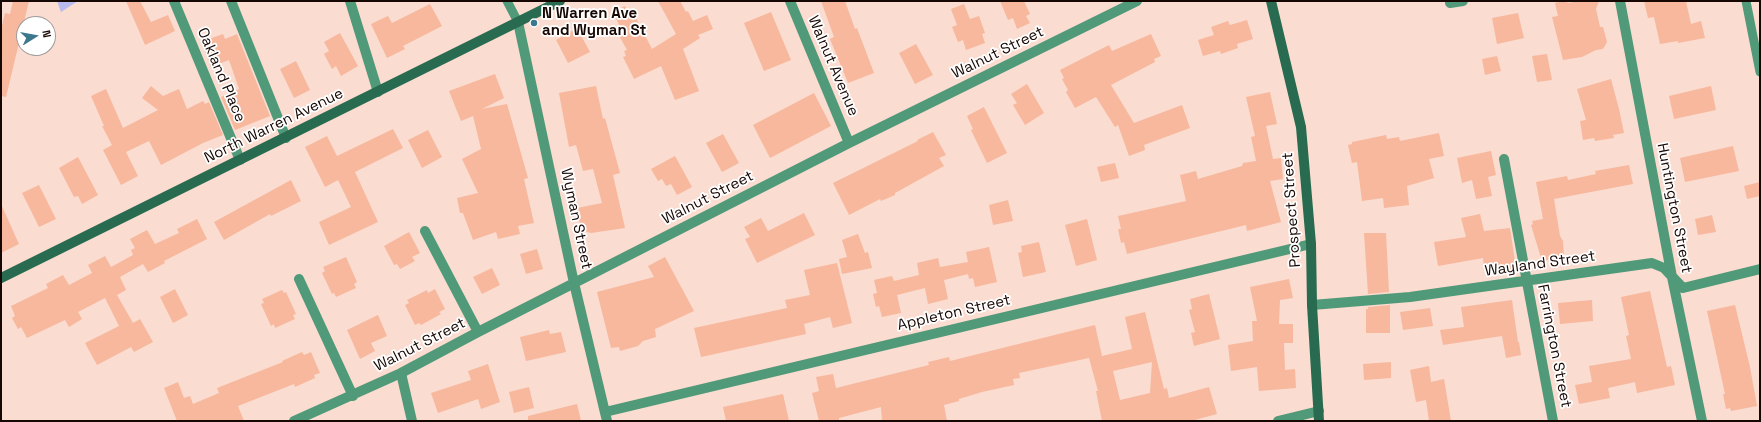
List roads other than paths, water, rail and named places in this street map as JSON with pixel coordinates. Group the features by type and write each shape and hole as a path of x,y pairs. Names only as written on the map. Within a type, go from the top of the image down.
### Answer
{"street":[{"name":"Oakland Place","path":"174,1 240,160"},
{"path":"231,1 286,138"},
{"path":"350,1 378,92"},
{"name":"North Warren Avenue","path":"1,278 560,1"},
{"name":"Walnut Avenue","path":"790,1 849,143"},
{"name":"Walnut Street","path":"294,421 353,396 401,373 478,332 849,143 1137,1"},
{"name":"Prospect Street","path":"1271,1 1301,127 1311,244 1312,305 1319,416"},
{"path":"1450,3 1463,1"},
{"name":"Huntington Street","path":"1620,1 1672,277 1702,421"},
{"name":"Wyman Street","path":"518,22 574,283 606,416"},
{"name":"Farrington Street","path":"1504,159 1553,421"},
{"path":"425,231 478,332"},
{"name":"Appleton Street","path":"606,416 1311,244"},
{"name":"Wayland Street","path":"1312,305 1410,297 1652,263 1664,268 1683,288 1760,269"},
{"path":"299,279 353,396"},
{"path":"401,373 412,421"},
{"path":"1278,421 1319,416"}],"lane":[{"path":"507,1 518,22"},
{"path":"1746,1 1760,72"}],"place":[{"name":"N Warren Ave and Wyman St","path":"534,23"}]}
